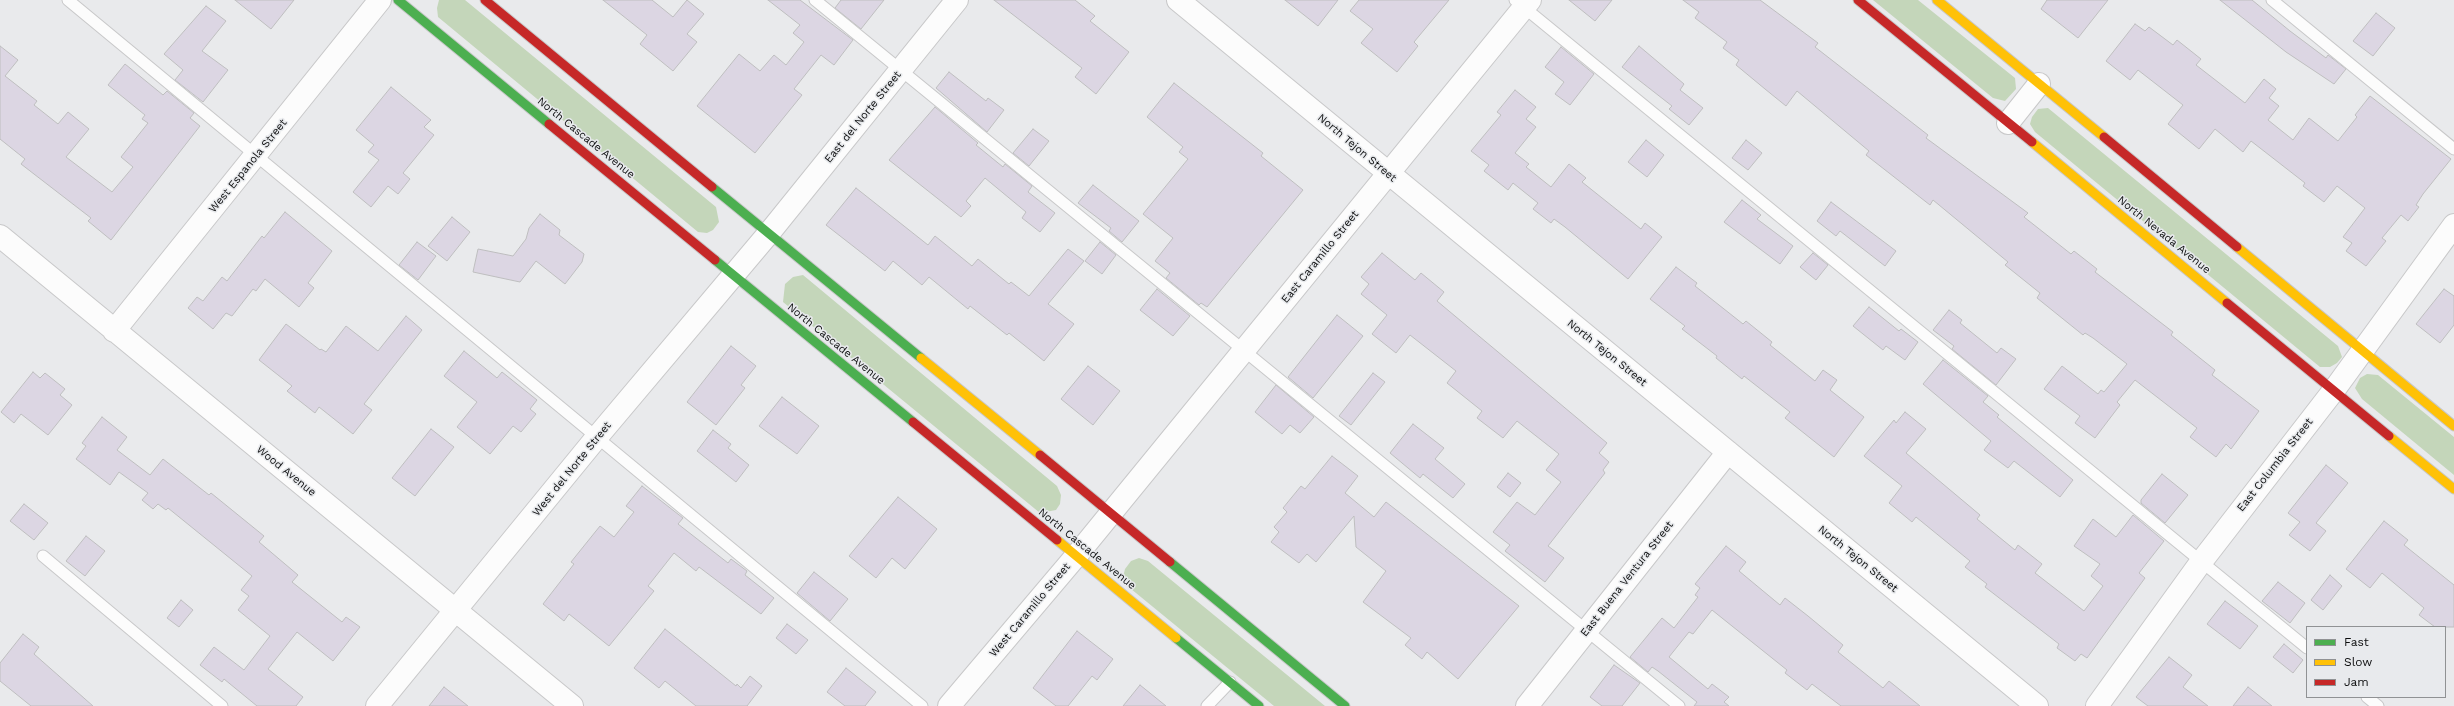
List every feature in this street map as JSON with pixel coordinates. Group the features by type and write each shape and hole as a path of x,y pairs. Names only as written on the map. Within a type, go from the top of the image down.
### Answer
{"main road":[{"name":"North Cascade Avenue","path":"398,0 1259,706"},
{"path":"485,0 1345,706"},
{"name":"North Nevada Avenue","path":"1858,0 2454,489"},
{"path":"1937,0 2454,426"}],"street":[{"name":"West Espanola Street","path":"114,331 257,155 380,0"},
{"name":"East del Norte Street","path":"769,233 957,0"},
{"name":"North Tejon Street","path":"1178,0 2037,706"},
{"name":"East Caramillo Street","path":"1110,514 1388,173 1523,2"},
{"path":"2008,123 2039,84"},
{"name":"East Columbia Street","path":"2097,706 2201,562 2334,390 2454,225"},
{"name":"West del Norte Street","path":"378,706 598,437 769,233"},
{"name":"Wood Avenue","path":"0,236 572,706"},
{"name":"East Buena Ventura Street","path":"1527,706 1728,452"},
{"name":"West Caramillo Street","path":"949,706 1110,514"}],"lane":[{"path":"68,0 922,706"},
{"path":"815,0 1244,349 1678,706"},
{"path":"2272,0 2454,149"},
{"path":"1523,2 2306,647"},
{"path":"43,556 222,706"},
{"path":"1207,706 1230,682"},
{"path":"2368,698 2378,706"}],"green space":[{"path":"439,0 465,0 716,207 719,222 713,230 707,233 698,232 438,17 437,8"},
{"path":"1873,0 1918,0 2015,78 2016,89 2005,101 1993,98"},
{"path":"2048,108 2338,346 2342,357 2337,363 2330,367 2320,367 2035,132 2030,124 2032,117 2038,109"},
{"path":"803,275 1057,486 1061,495 1060,504 1056,510 1040,513 783,302 785,284 793,277"},
{"path":"2367,374 2378,375 2454,437 2454,475 2362,399 2355,388 2360,378"},
{"path":"1139,558 1148,561 1325,706 1274,706 1125,584 1123,577 1125,569 1131,561"}],"building":[{"path":"235,0 294,0 271,29"},
{"path":"603,0 652,0 673,17 687,0 704,14 687,34 697,42 673,71 640,44 647,35"},
{"path":"768,0 800,0 853,40 834,65 821,55 794,89 802,95 755,153 697,106 739,54 760,71 774,55 786,65 804,42 793,33 800,25"},
{"path":"841,0 884,0 861,29 835,8"},
{"path":"994,0 1075,0 1095,16 1090,21 1129,52 1096,94 1075,77 1082,68"},
{"path":"1285,0 1338,0 1318,26"},
{"path":"1359,0 1449,0 1414,42 1418,46 1397,72 1361,43 1373,29 1350,11"},
{"path":"1569,0 1612,0 1595,21"},
{"path":"1683,0 1760,0 1818,43 1815,47 1928,135 1926,138 2028,213 2024,217 2071,254 2074,251 2097,269 2095,272 2173,332 2171,335 2215,370 2212,375 2259,411 2231,449 2226,444 2216,457 2190,437 2197,428 2135,380 2117,402 2120,405 2095,438 2075,423 2080,416 2044,389 2062,366 2098,394 2101,390 2104,392 2127,364 2093,338 2085,333 2083,335 2037,298 2040,293 2005,265 2008,262 1933,200 1930,205 1866,155 1869,151 1797,91 1786,106 1765,89 1736,65 1739,60 1723,48 1727,42 1695,18 1699,12"},
{"path":"2047,0 2108,0 2078,38 2041,9"},
{"path":"2220,0 2252,0 2326,58 2328,55 2346,69 2334,84 2286,52"},
{"path":"206,6 226,21 202,51 228,70 203,102 175,80 183,70 164,54"},
{"path":"2376,13 2395,28 2373,56 2353,41"},
{"path":"2135,24 2145,31 2149,27 2173,45 2177,40 2201,59 2196,65 2245,103 2264,79 2276,89 2269,98 2279,106 2268,120 2293,140 2309,118 2338,141 2357,117 2355,115 2370,96 2451,159 2423,194 2416,205 2419,207 2408,221 2401,215 2382,238 2386,241 2366,266 2346,251 2352,243 2343,237 2365,208 2337,186 2324,202 2303,186 2305,183 2251,141 2243,152 2215,129 2199,149 2168,124 2183,105 2138,70 2130,80 2106,61"},
{"path":"0,46 18,60 5,76 37,101 34,105 58,124 68,112 89,129 66,157 112,192 133,167 121,157 148,123 142,119 145,115 108,85 125,64 163,95 167,91 194,113 190,118 200,126 111,240 88,221 91,218 21,164 25,159 0,139"},
{"path":"1639,46 1684,84 1680,90 1703,108 1689,125 1669,109 1672,106 1622,67"},
{"path":"1561,47 1594,74 1570,105 1555,94 1564,82 1545,67"},
{"path":"949,72 986,101 988,98 1004,110 987,132 936,88"},
{"path":"1174,83 1263,153 1261,156 1303,190 1207,307 1201,303 1199,305 1166,278 1170,273 1155,261 1173,238 1143,214 1188,159 1179,152 1183,147 1147,117"},
{"path":"391,87 431,120 424,127 434,135 403,173 410,179 398,194 388,186 371,207 353,192 379,160 368,152 374,145 356,130"},
{"path":"1515,90 1536,107 1526,119 1536,127 1515,153 1529,164 1526,167 1551,187 1569,164 1586,178 1582,182 1641,229 1645,223 1662,237 1628,279 1565,227 1554,219 1551,223 1533,209 1538,203 1513,183 1508,190 1484,171 1489,165 1471,151 1501,115 1497,112"},
{"path":"935,107 978,143 976,145 1003,167 1005,164 1032,186 1028,192 1055,213 1040,232 1022,218 1026,212 985,178 966,201 971,206 961,217 889,160"},
{"path":"1033,129 1049,141 1029,166 1013,153"},
{"path":"1646,140 1664,155 1647,177 1628,162"},
{"path":"1746,140 1762,153 1748,170 1732,158"},
{"path":"1093,185 1139,221 1122,242 1109,231 1111,228 1078,203"},
{"path":"856,188 928,245 935,236 972,266 978,259 1009,284 1011,282 1029,296 1068,249 1084,261 1048,304 1074,324 1044,361 1009,333 1007,335 970,306 968,309 929,277 922,285 893,261 885,271 826,225"},
{"path":"1742,200 1761,215 1757,219 1793,246 1780,264 1724,222"},
{"path":"1831,202 1896,251 1885,266 1840,231 1836,236 1817,221"},
{"path":"285,212 332,251 308,283 314,288 299,307 265,279 256,291 253,289 232,316 226,313 213,329 188,308 197,297 203,301 222,277 227,281 262,236 264,238"},
{"path":"540,214 560,230 559,235 584,254 582,262 565,284 536,261 520,282 473,272 478,249 513,256 526,239 529,228"},
{"path":"452,217 470,232 447,261 428,246"},
{"path":"417,242 436,256 418,280 399,265"},
{"path":"1100,242 1116,255 1102,274 1085,261"},
{"path":"1382,253 1415,280 1421,273 1444,292 1437,301 1607,443 1599,453 1609,462 1603,470 1605,473 1548,546 1564,558 1545,582 1505,551 1510,545 1493,532 1517,502 1535,515 1561,482 1546,470 1559,454 1517,421 1503,438 1477,418 1482,411 1447,383 1456,371 1410,335 1396,353 1372,334 1387,315 1361,294 1369,284 1361,277"},
{"path":"1813,253 1828,265 1816,280 1800,267"},
{"path":"1676,267 1697,283 1695,286 1743,324 1746,321 1772,342 1770,345 1815,381 1823,370 1837,380 1830,390 1864,417 1834,457 1785,418 1790,412 1744,376 1742,379 1716,358 1717,356 1682,329 1685,326 1650,299"},
{"path":"1157,289 1190,316 1173,336 1140,310"},
{"path":"2444,289 2454,296 2454,325 2440,343 2416,324"},
{"path":"1869,307 1899,331 1901,329 1918,342 1905,360 1886,346 1883,350 1853,326"},
{"path":"1949,310 1962,320 1960,323 1997,353 2001,348 2016,359 1996,385 1952,349 1954,346 1933,330"},
{"path":"1337,315 1363,336 1313,398 1288,377"},
{"path":"406,316 422,330 364,404 372,410 353,434 319,407 315,413 287,391 292,386 259,360 286,324 320,350 321,349 326,352 346,326 378,351"},
{"path":"731,346 756,366 741,385 745,388 716,425 687,402"},
{"path":"464,351 497,378 502,372 537,400 530,409 536,414 521,432 513,426 490,454 457,427 477,402 444,376"},
{"path":"1943,360 1988,396 1983,402 1999,415 1997,417 2073,480 2060,497 2014,461 2008,468 1984,450 1991,441 1923,384"},
{"path":"1088,366 1120,391 1093,425 1061,399"},
{"path":"33,372 40,378 45,373 65,389 60,395 72,405 48,435 21,414 14,423 1,412"},
{"path":"1373,373 1385,382 1351,425 1339,416"},
{"path":"1276,385 1314,417 1300,433 1290,425 1282,434 1255,412"},
{"path":"782,397 819,426 797,454 759,426"},
{"path":"1905,412 1926,429 1906,453 1980,515 1977,519 2015,550 2018,545 2042,564 2035,573 2084,611 2103,586 2091,576 2100,564 2074,546 2093,519 2116,537 2133,515 2164,541 2139,573 2145,578 2087,658 2081,654 2075,661 2057,648 2059,644 1985,587 1987,584 1965,567 1970,561 1916,517 1912,522 1889,503 1902,486 1864,456 1894,420 1896,423"},
{"path":"102,417 127,437 117,450 150,475 163,459 209,495 211,493 264,536 259,542 298,575 292,582 342,622 346,617 360,627 333,661 297,632 268,669 303,697 296,706 257,706 224,679 222,682 200,665 214,647 244,670 270,636 238,610 249,596 241,590 252,576 168,508 166,510 158,504 153,509 142,500 148,493 119,472 110,485 76,459 86,446 82,443"},
{"path":"1413,424 1444,448 1435,459 1465,484 1453,498 1423,474 1420,478 1390,453"},
{"path":"431,429 454,447 415,496 392,478"},
{"path":"713,430 731,444 728,448 749,465 736,482 697,451"},
{"path":"1332,456 1358,476 1345,493 1374,517 1386,502 1519,606 1458,679 1427,652 1422,659 1405,645 1411,638 1363,602 1386,571 1356,547 1354,516 1316,562 1307,554 1299,563 1271,542 1279,532 1274,527 1287,512 1283,508 1301,486 1305,489"},
{"path":"2326,465 2348,483 2316,523 2326,531 2310,551 2289,535 2300,522 2288,513"},
{"path":"1508,473 1521,483 1510,497 1497,487"},
{"path":"2162,474 2188,495 2165,523 2141,503 2141,500"},
{"path":"642,486 683,518 678,524 728,563 731,559 747,571 745,575 774,598 761,614 699,567 696,571 674,553 648,586 654,591 609,646 569,614 564,621 543,604 574,564 571,562 600,526 614,537 634,512 626,506"},
{"path":"898,497 937,529 905,569 892,558 876,578 849,556"},
{"path":"24,504 48,523 34,540 10,521"},
{"path":"2384,521 2408,540 2404,545 2454,585 2454,627 2434,626 2419,615 2424,608 2382,573 2370,588 2346,569"},
{"path":"86,536 105,551 85,576 66,561"},
{"path":"1726,546 1746,562 1739,571 1780,605 1785,598 1843,645 1838,652 1883,688 1889,681 1920,706 1841,706 1812,684 1807,690 1785,673 1787,670 1712,610 1693,634 1689,632 1669,657 1708,689 1712,684 1729,697 1724,702 1729,706 1694,706 1697,702 1658,671 1652,667 1648,672 1630,657 1662,618 1674,628 1698,597 1695,595 1700,588 1695,584"},
{"path":"814,572 848,599 830,621 797,593"},
{"path":"2330,575 2342,586 2323,610 2311,600"},
{"path":"2278,582 2305,603 2290,623 2262,601"},
{"path":"181,600 193,610 179,627 167,618"},
{"path":"2225,601 2258,626 2240,649 2207,624"},
{"path":"787,624 808,640 796,654 776,638"},
{"path":"665,629 736,686 737,684 741,688 750,676 762,686 747,706 696,706 665,681 659,688 634,668"},
{"path":"1077,631 1113,659 1097,680 1092,676 1068,706 1056,706 1033,688"},
{"path":"23,634 39,647 34,654 93,706 31,706 0,681 0,663"},
{"path":"2284,644 2303,660 2293,673 2273,657"},
{"path":"2169,657 2192,675 2183,687 2208,706 2148,706 2136,697"},
{"path":"1614,665 1640,683 1622,706 1602,706 1590,697"},
{"path":"846,668 876,692 865,706 845,706 827,692"},
{"path":"1140,685 1166,706 1123,706"},
{"path":"444,687 468,706 429,706"},
{"path":"2248,687 2272,706 2233,706"}],"traffic: fast":[{"path":"398,0 549,124"},
{"path":"712,187 921,358"},
{"path":"715,260 913,422"},
{"path":"1170,562 1345,706"},
{"path":"1176,638 1259,706"}],"traffic: slow":[{"path":"1937,0 2104,137"},
{"path":"2032,142 2227,303"},
{"path":"2237,247 2454,426"},
{"path":"921,358 1040,455"},
{"path":"2389,436 2454,489"},
{"path":"1057,540 1176,638"}],"traffic: jam":[{"path":"485,0 712,187"},
{"path":"1858,0 2032,142"},
{"path":"549,124 715,260"},
{"path":"2104,137 2237,247"},
{"path":"2227,303 2389,436"},
{"path":"913,422 1057,540"},
{"path":"1040,455 1170,562"}]}
